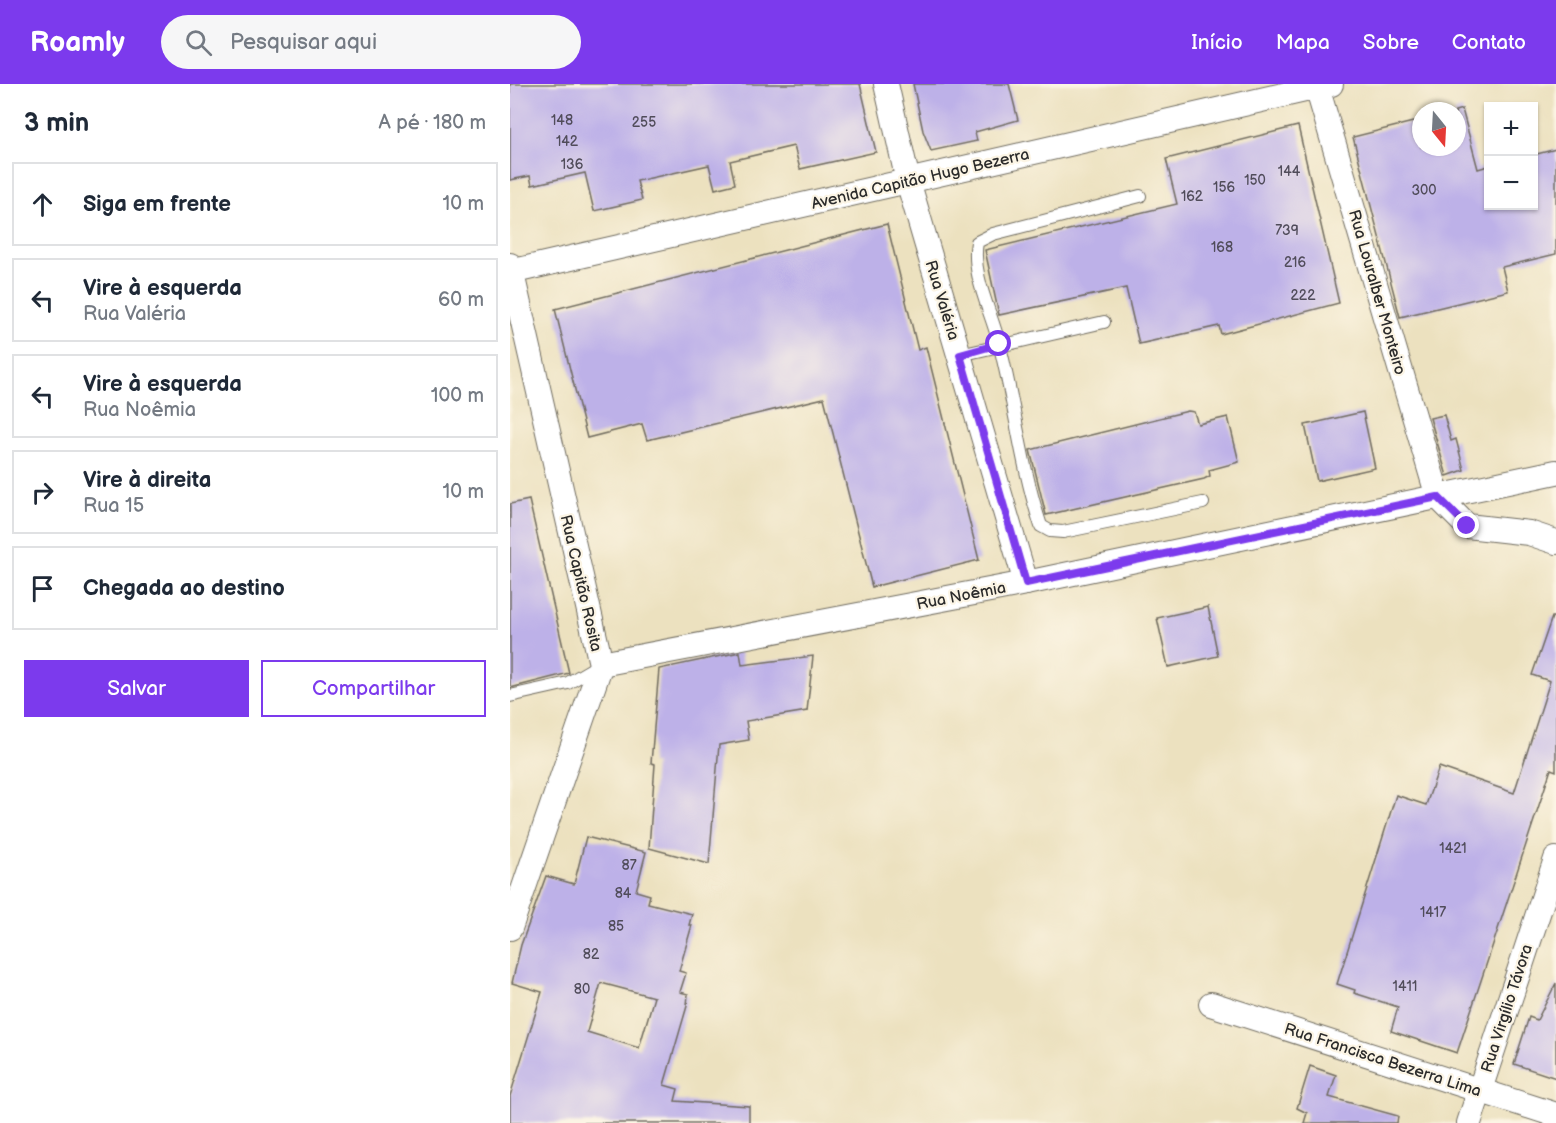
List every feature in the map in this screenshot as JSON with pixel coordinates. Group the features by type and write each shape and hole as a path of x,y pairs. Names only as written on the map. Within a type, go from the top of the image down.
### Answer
{"street":[{"name":"Rua Valéria","path":"886,84 908,181 1026,583"},
{"name":"Avenida Capitão Hugo Bezerra","path":"511,270 908,181 1310,86"},
{"name":"Rua Louralber Monteiro","path":"1310,86 1438,497"},
{"name":"Rua Capitão Rosita","path":"510,928 601,664 511,270"},
{"name":"Rua Noêmia","path":"601,664 1026,583 1556,472"},
{"path":"1438,497 1467,526 1529,533 1556,542"},
{"name":"Rua Virgílio Távora","path":"1469,1123 1556,859"},
{"name":"Rua Francisca Bezerra Lima","path":"1211,1004 1556,1114"}],"lane":[{"path":"1140,196 993,234 976,242 974,258 999,344 1029,491 1041,526 1050,531 1063,532 1203,503"},
{"path":"960,355 999,344 1104,322"},
{"name":"Rua Noêmia","path":"510,696 568,683 601,664"}],"building":[{"path":"510,84 860,84 876,152 800,169 794,146 730,161 735,184 715,189 709,165 637,181 642,200 594,211 585,173 532,185 530,176 510,180"},
{"path":"913,84 1009,84 1018,120 975,132 977,141 931,151 923,131"},
{"path":"1412,122 1412,156 1466,156 1466,124 1478,169 1484,167 1484,210 1538,210 1538,154 1556,149 1556,254 1502,267 1508,291 1400,317 1353,137"},
{"path":"1298,126 1339,303 1221,334 1219,326 1139,344 1126,288 999,315 985,250 1177,204 1166,159"},
{"path":"887,224 918,350 926,347 979,560 872,587 824,398 647,440 642,424 587,438 555,309"},
{"path":"1188,411 1194,412 1198,424 1228,417 1239,462 1209,470 1210,476 1204,479 1046,515 1030,450"},
{"path":"1363,412 1375,468 1317,481 1305,425"},
{"path":"1444,415 1451,441 1456,439 1464,470 1447,476 1430,418"},
{"path":"529,500 569,673 510,688 510,504"},
{"path":"1208,607 1218,656 1168,667 1157,618"},
{"path":"1552,617 1556,617 1556,771 1551,769 1457,1053 1391,1031 1398,1007 1354,993 1355,990 1337,984 1396,795 1426,805 1439,767 1514,793 1550,681 1532,675"},
{"path":"740,652 742,665 813,656 807,711 746,721 749,740 719,745 709,864 649,848 655,764 651,763 659,669"},
{"path":"586,837 646,852 636,891 650,895 648,903 692,914 689,925 692,925 679,971 686,973 680,992 688,994 687,1006 664,1085 678,1089 675,1101 749,1106 749,1123 510,1123 510,1096 542,992 512,983 521,945 546,876 574,884","holes":["601,983 654,997 639,1048 587,1032"]},
{"path":"1556,983 1556,1078 1514,1064 1529,1017 1537,1020"},
{"path":"1310,1066 1336,1075 1329,1097 1398,1116 1397,1123 1304,1123 1307,1113 1297,1108"}],"route":[{"path":"999,344 960,355 1026,583 1438,497 1467,526"}]}
